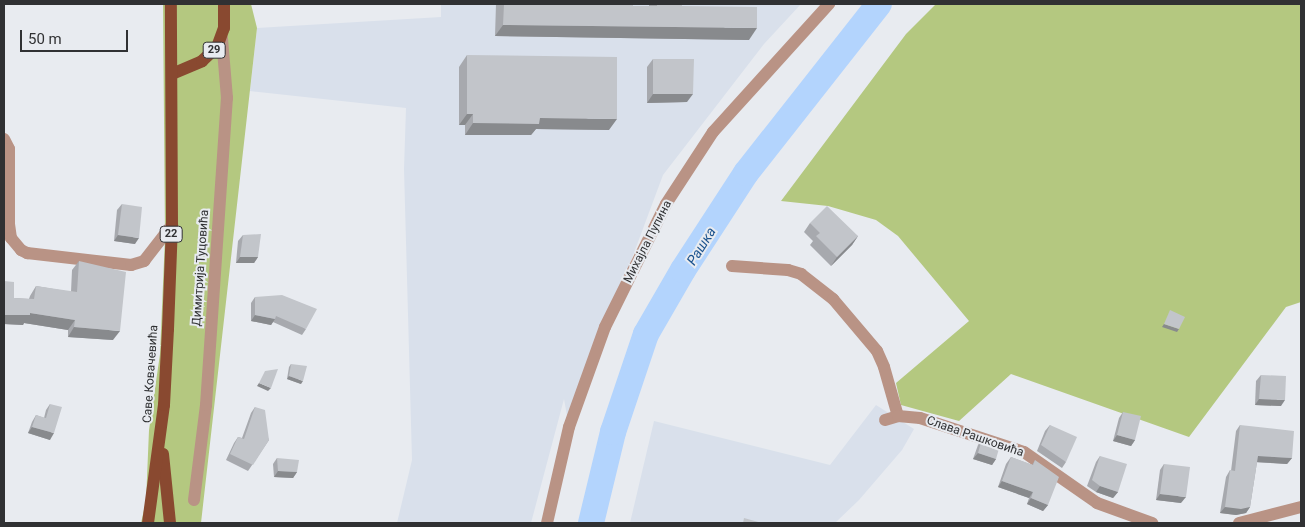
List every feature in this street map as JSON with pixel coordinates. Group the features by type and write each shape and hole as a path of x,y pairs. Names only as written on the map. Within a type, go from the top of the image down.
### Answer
{"main road":[{"name":"Саве Ковачевића","path":"148,523 161,426 172,225 171,4"},
{"name":"Димитрија Туцовића","path":"222,38 224,4"},
{"name":"29","path":"172,74 202,61 222,38"},
{"path":"161,426 170,523"}],"street":[{"name":"Михајла Пупина","path":"546,523 569,427 606,327 666,204 713,132 829,4"},
{"name":"Димитрија Туцовића","path":"194,500 206,405 227,98 222,38"},
{"path":"4,139 9,149 11,238 26,253 132,265 144,261 172,225"},
{"path":"732,266 801,274 833,299 876,351 884,367 898,416"},
{"name":"Слава Рашковића","path":"885,420 898,416 920,418 1024,452 1097,503 1152,523"},
{"path":"1239,523 1301,507"}],"shaded area":[{"path":"441,4 801,4 764,44 663,175 569,427 564,399 531,523 397,523 412,460 404,169 406,108 250,91 257,28 441,17"},
{"path":"876,405 914,429 902,450 859,500 835,523 630,523 654,421 830,465"}],"green space":[{"path":"163,4 251,4 257,28 201,523 141,523 146,501 149,430 160,354 165,237"},
{"path":"936,4 1301,4 1301,302 1286,307 1189,437 1011,374 959,421 901,405 896,383 969,321 898,236 876,220 828,206 781,201 906,34"}],"building":[{"path":"504,4 633,4 633,6 657,6 657,4 682,4 682,6 757,7 757,28 503,25"},
{"path":"467,55 617,57 617,119 540,118 539,124 473,123 473,114 467,114"},
{"path":"653,59 694,59 693,94 653,94"},
{"path":"122,204 142,207 139,238 118,235"},
{"path":"827,206 858,236 837,257 816,236 820,233 810,223"},
{"path":"261,234 258,257 240,257 243,235"},
{"path":"79,261 126,272 120,331 74,327 75,320 30,313 30,315 4,315 4,281 14,282 14,298 34,299 36,286 77,292"},
{"path":"282,295 317,309 306,329 276,316 275,319 255,315 255,297"},
{"path":"1170,310 1185,317 1179,329 1164,324"},
{"path":"291,364 307,366 303,381 289,376"},
{"path":"278,369 271,388 259,383 265,371"},
{"path":"1261,375 1286,376 1285,400 1259,399"},
{"path":"50,404 62,407 54,433 32,427 36,415 46,418"},
{"path":"255,407 265,410 269,440 253,465 230,454 238,437 244,439"},
{"path":"1123,412 1141,416 1135,440 1117,435"},
{"path":"1050,425 1077,437 1066,462 1041,445"},
{"path":"1240,425 1294,431 1292,458 1258,456 1250,507 1241,509 1225,507 1230,470 1235,471"},
{"path":"982,439 1000,445 996,459 978,453"},
{"path":"1100,456 1127,464 1118,492 1100,486 1092,480"},
{"path":"1011,457 1033,465 1035,460 1059,477 1048,505 1031,498 1033,492 1002,481"},
{"path":"277,458 299,460 297,472 278,471"},
{"path":"1164,464 1190,467 1186,497 1160,494"},
{"path":"744,518 762,523 743,523"}],"waterway":[{"name":"Рашка","path":"591,523 613,432 646,334 683,270 746,173 879,4"}]}
